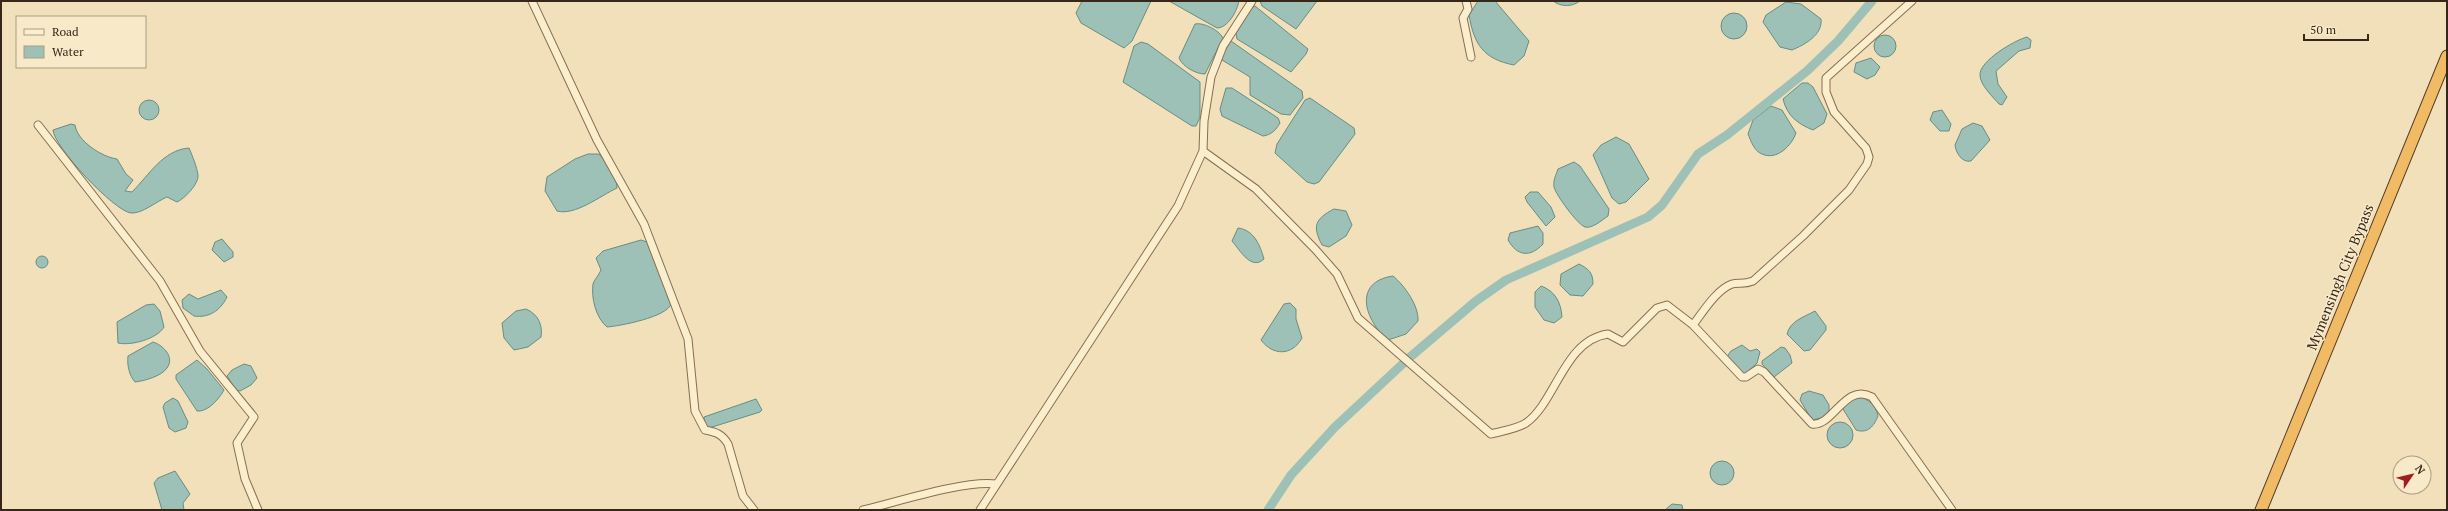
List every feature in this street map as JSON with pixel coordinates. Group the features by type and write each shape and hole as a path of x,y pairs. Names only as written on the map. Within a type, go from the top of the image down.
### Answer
{"highway":[{"name":"Mymensingh City Bypass","path":"2261,510 2447,56"}],"street":[{"path":"532,1 597,140 644,224 688,339 695,411 700,425 705,430 724,436 728,444 743,496 754,510"},
{"path":"980,510 1178,206 1203,151 1204,121 1211,77 1222,46 1252,1"},
{"path":"1466,1 1468,9 1463,18 1471,58"},
{"path":"1693,325 1724,289 1733,283 1744,285 1753,281 1803,236 1850,190 1868,164 1866,148 1834,112 1826,92 1826,78 1912,1"},
{"path":"38,125 160,281 200,351 254,417 237,443 245,479 258,510"},
{"path":"1203,151 1256,190 1315,249 1337,274 1358,318 1399,356 1491,434 1526,423 1546,400 1564,367 1591,340 1599,335 1608,334 1624,342 1657,308 1667,305 1693,325 1742,377 1746,377 1758,369 1764,372 1812,424 1821,422 1856,394 1865,394 1872,397 1952,510"},
{"path":"863,510 954,488 986,483 996,484"}],"water":[{"path":"1082,1 1151,1 1132,41 1124,48 1081,23 1076,13"},
{"path":"1169,1 1239,1 1234,14 1228,22 1217,28"},
{"path":"1260,1 1317,1 1296,29 1262,6"},
{"path":"1478,1 1495,1 1529,41 1524,56 1514,65 1495,59 1487,54 1477,42 1469,15"},
{"path":"1553,1 1580,1 1566,6"},
{"path":"1786,2 1801,4 1821,19 1821,25 1816,35 1812,39 1792,50 1780,47 1763,22 1766,15"},
{"path":"1255,6 1308,49 1306,54 1291,72 1237,39 1236,33 1251,8"},
{"path":"1734,13 1743,17 1747,26 1743,35 1734,39 1725,35 1721,26 1725,17"},
{"path":"1195,24 1202,24 1210,27 1218,32 1223,38 1205,74 1198,73 1190,69 1183,64 1179,58"},
{"path":"1885,35 1893,38 1896,46 1893,54 1885,57 1877,54 1874,46 1877,38"},
{"path":"2027,37 2031,40 2030,48 2019,51 1996,71 1998,84 2007,97 2002,105 1999,104 1982,83 1980,75 1981,69 1999,52 2014,42"},
{"path":"1231,41 1302,91 1303,98 1290,115 1281,114 1250,95 1250,77 1222,60 1221,57"},
{"path":"1141,42 1148,44 1200,82 1200,117 1196,126 1192,126 1123,82 1134,46"},
{"path":"1871,58 1880,67 1875,75 1867,79 1854,72 1856,63"},
{"path":"1802,83 1808,83 1813,87 1827,114 1824,123 1813,130 1798,122 1790,115 1783,99"},
{"path":"1226,88 1232,88 1278,118 1280,123 1277,128 1273,132 1263,136 1222,116 1220,109"},
{"path":"1310,98 1354,128 1355,134 1319,182 1314,184 1307,182 1275,153 1277,144 1305,100"},
{"path":"149,100 156,103 159,110 156,117 149,120 142,117 139,110 142,103"},
{"path":"1771,106 1782,110 1796,133 1794,138 1783,151 1778,154 1768,156 1757,151 1748,134 1753,120"},
{"path":"1942,110 1951,124 1949,131 1940,131 1930,120 1933,112"},
{"path":"1973,123 1982,126 1990,140 1971,161 1968,161 1960,157 1955,145 1962,129"},
{"path":"71,124 75,125 80,137 91,147 104,155 117,159 126,174 133,180 125,191 132,192 164,158 172,153 189,148 198,179 194,187 187,195 177,202 167,197 135,213 123,210 112,202 86,177 63,150 53,130"},
{"path":"1616,137 1629,144 1649,179 1626,202 1619,204 1612,198 1593,155 1601,145"},
{"path":"588,154 599,154 613,174 617,183 617,188 572,211 557,211 545,191 547,177 575,159"},
{"path":"1574,162 1580,166 1609,209 1608,216 1591,227 1585,227 1577,221 1554,187 1554,180 1558,169"},
{"path":"1530,192 1538,192 1551,207 1555,217 1546,226 1527,202 1525,197"},
{"path":"1334,209 1346,211 1352,225 1346,236 1329,247 1322,245 1316,228 1319,220"},
{"path":"1538,226 1543,233 1543,244 1533,252 1520,252 1515,249 1508,240 1510,233"},
{"path":"1238,228 1244,229 1256,239 1264,259 1255,263 1250,261 1242,254 1232,241"},
{"path":"222,239 233,252 233,257 224,262 212,250 215,242"},
{"path":"641,240 647,242 671,304 668,309 652,317 632,323 607,327 597,313 593,295 593,284 601,270 596,258 603,251"},
{"path":"40,256 44,256 48,262 44,268 40,268 36,264 36,260"},
{"path":"1579,264 1590,272 1593,284 1583,296 1570,295 1560,285 1561,274"},
{"path":"1393,276 1402,285 1414,303 1418,315 1418,321 1406,334 1388,340 1373,323 1366,303 1367,294 1372,286 1380,280"},
{"path":"1541,286 1554,294 1559,302 1562,317 1554,323 1544,320 1535,307 1535,292"},
{"path":"221,290 227,297 217,310 209,315 194,316 183,308 182,300 189,294 198,299"},
{"path":"1290,303 1296,309 1296,319 1302,338 1298,344 1288,351 1282,352 1271,349 1261,340 1284,304"},
{"path":"154,304 160,311 164,327 161,331 143,341 123,344 118,343 117,322 146,305"},
{"path":"526,309 534,314 539,320 541,337 528,347 514,350 504,338 502,323 516,311"},
{"path":"1815,311 1826,326 1826,330 1810,350 1804,351 1787,334 1794,323 1802,317"},
{"path":"153,342 161,346 167,352 170,360 169,364 165,371 157,376 135,382 129,370 128,356"},
{"path":"1742,345 1750,351 1757,349 1760,352 1757,363 1744,375 1726,358 1731,351"},
{"path":"1781,347 1785,348 1790,355 1792,363 1774,377 1762,364 1762,361"},
{"path":"197,360 207,369 224,390 216,401 201,411 197,411 176,379 176,375"},
{"path":"244,364 251,366 257,378 251,385 240,391 236,390 227,376 232,370"},
{"path":"1809,391 1823,395 1829,405 1829,412 1821,418 1812,420 1800,400 1802,394"},
{"path":"1857,397 1865,399 1871,403 1878,416 1875,423 1864,431 1856,430 1843,409 1848,402"},
{"path":"173,398 178,401 188,422 186,428 175,432 169,428 163,407 165,403"},
{"path":"756,399 762,410 760,412 709,428 705,426 704,417"},
{"path":"1840,422 1849,426 1853,435 1849,444 1840,448 1831,444 1827,435 1831,426"},
{"path":"1722,461 1731,464 1734,473 1731,482 1722,485 1713,482 1710,473 1713,464"},
{"path":"175,471 190,494 183,503 184,510 162,510 154,483 158,478"},
{"path":"1672,504 1682,505 1683,510 1665,510"}],"waterway":[{"path":"1268,510 1291,475 1335,427 1409,358 1476,301 1506,280 1648,217 1662,205 1698,154 1727,135 1807,71 1838,41 1872,1"}]}
